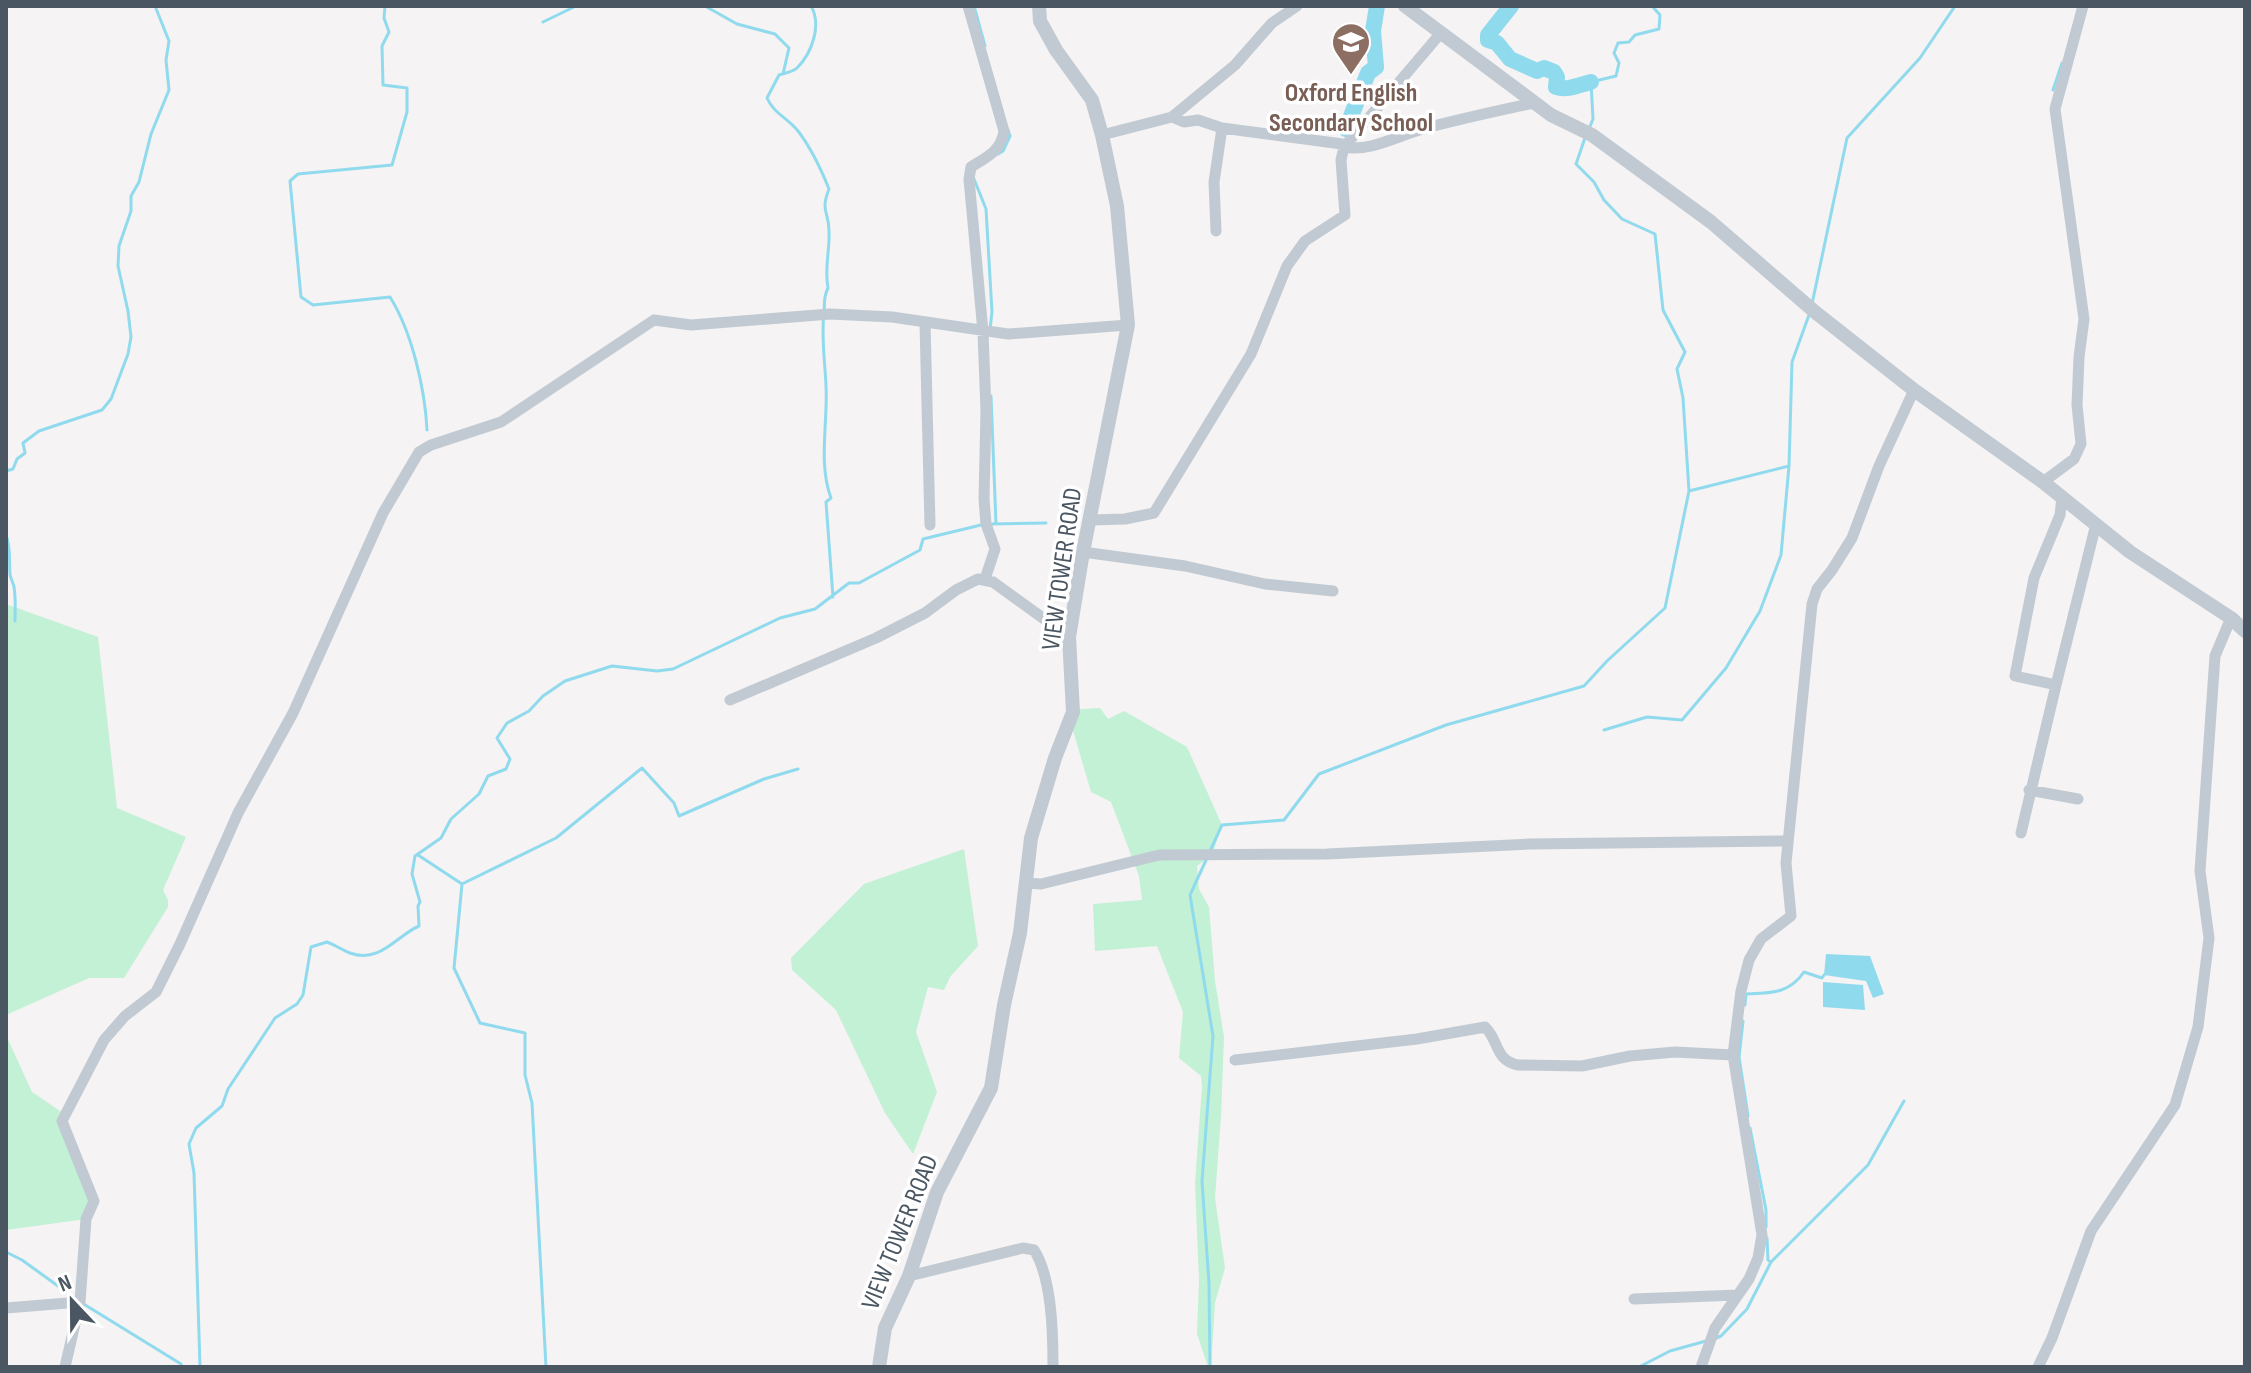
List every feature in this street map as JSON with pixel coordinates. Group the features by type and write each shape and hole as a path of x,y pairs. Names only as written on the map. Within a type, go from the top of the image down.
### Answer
{"street":[{"path":"968,6 1004,131 997,151 971,167 969,179 983,332 986,411 984,499 986,524 995,549 985,579"},
{"name":"VIEW TOWER ROAD","path":"879,1367 885,1328 909,1276 937,1192 991,1088 1000,1026 1020,933 1031,838 1055,758 1073,712 1069,637 1128,325 1117,206 1102,135 1092,100 1040,21 1039,6"},
{"path":"1102,135 1172,117 1235,65 1272,23 1297,6"},
{"path":"1405,6 1534,103 1587,132 1711,222 1815,312 1914,390 2043,482 2130,552 2231,618 2245,631"},
{"path":"2043,482 2074,459 2081,444 2077,405 2084,319 2055,109 2083,6"},
{"path":"1091,520 1125,519 1154,513 1251,354 1287,266 1305,241 1345,215 1341,160 1344,147 1440,34"},
{"path":"1172,117 1184,122 1198,120 1222,128 1273,133 1357,149 1534,103"},
{"path":"1216,231 1214,182 1222,128"},
{"path":"65,1367 80,1302 86,1219 94,1201 62,1121 104,1040 125,1016 156,992 238,813 293,713 383,513 419,452 431,445 501,422 654,320 691,325 830,314 892,317 1008,334 1128,325"},
{"path":"925,323 930,525"},
{"path":"1701,1367 1715,1328 1749,1279 1758,1258 1762,1235 1733,1055 1741,991 1749,960 1761,939 1791,916 1786,863 1812,604 1817,589 1852,538 1879,466 1914,390"},
{"path":"2056,685 2015,676 2034,578 2060,515 2062,497"},
{"path":"2021,833 2096,524"},
{"path":"1083,552 1185,566 1265,584 1333,591"},
{"path":"730,700 876,638 925,613 956,590 978,579 985,579 1069,637"},
{"path":"2038,1367 2052,1338 2091,1231 2175,1105 2198,1027 2209,938 2200,871 2215,656 2231,618"},
{"path":"2029,790 2078,799"},
{"path":"1026,883 1041,884 1159,855 1403,852 1530,844 1788,841"},
{"path":"1235,1060 1417,1039 1485,1027 1502,1058 1518,1065 1582,1066 1630,1056 1675,1052 1733,1055"},
{"path":"909,1276 1023,1248 1034,1250 1041,1261 1047,1285 1053,1367"},
{"path":"1634,1299 1738,1295"},
{"path":"6,1308 80,1302"}],"green space":[{"path":"6,604 98,637 117,808 186,837 163,890 168,907 124,978 89,978 6,1015"},
{"path":"1100,708 1108,719 1124,711 1187,747 1222,825 1212,855 1197,866 1199,889 1209,907 1215,981 1224,1037 1215,1198 1225,1268 1215,1303 1211,1367 1208,1367 1197,1334 1199,1280 1195,1183 1201,1076 1179,1058 1183,1012 1157,946 1095,951 1093,904 1142,900 1139,876 1111,802 1091,792 1067,710"},
{"path":"964,849 978,946 950,977 944,990 928,987 916,1032 937,1092 913,1154 885,1113 836,1010 792,970 791,958 864,884"},
{"path":"6,1035 32,1092 66,1115 94,1201 86,1219 6,1230"}],"water":[{"path":"1826,954 1870,956 1884,994 1873,998 1866,981 1824,975"},
{"path":"1823,982 1863,985 1865,1010 1823,1007"}],"waterway":[{"path":"6,471 13,469 17,459 25,453 23,443 39,431 102,410 111,399 128,354 131,337 118,266 119,246 131,211 131,196 139,182 151,134 169,90 166,60 169,41 155,6"},
{"path":"385,6 384,18 389,32 382,46 383,85 407,88 407,112 392,165 298,174 290,181 301,297 313,305 390,297 405,327 416,361 427,430"},
{"path":"543,22 576,6"},
{"path":"705,6 737,24 775,34 789,48 783,74"},
{"path":"811,6 816,22 811,47 797,68 779,75 767,98 803,138 829,189 825,207 829,231 828,288 823,331 826,400 824,457 831,498 826,502 833,597"},
{"path":"974,6 985,46"},
{"path":"1346,129 1368,73 1376,67 1373,31 1377,6"},
{"path":"1511,6 1488,35 1488,40 1497,43 1510,59 1537,71 1544,68 1554,72 1556,87 1569,88 1591,82"},
{"path":"1589,129 1593,119 1591,82 1616,76 1619,63 1614,53 1618,43 1629,42 1635,35 1659,29 1660,15 1652,6"},
{"path":"1812,304 1847,138 1920,58 1955,6"},
{"path":"2053,90 2062,63"},
{"path":"998,154 1003,151 1010,136 1008,130"},
{"path":"1586,135 1576,164 1622,219 1655,234 1663,310 1685,352 1677,369 1683,398 1689,491"},
{"path":"974,179 986,209 992,312 990,329"},
{"path":"1210,851 1222,825 1284,820 1319,774 1446,725 1584,686 1665,608 1689,491 1789,466 1792,362 1809,315"},
{"path":"991,396 996,524"},
{"path":"1604,730 1647,717 1682,720 1726,668 1760,611 1781,555 1789,466"},
{"path":"989,524 1046,523"},
{"path":"200,1367 194,1173 189,1144 196,1128 222,1106 228,1089 275,1018 297,1004 303,995 311,947 327,942 350,953 370,955 419,926 420,902 412,874 415,856 441,838 451,819 479,794 488,776 506,769 510,759 497,738 507,723 529,711 543,696 565,681 612,666 657,671 673,669 780,618 815,609 849,583 859,583 920,550 923,539 981,525"},
{"path":"6,535 15,591 15,621"},
{"path":"418,855 462,884 556,838 642,768 674,803 679,816 764,779 798,769"},
{"path":"1207,858 1190,895 1213,1036 1202,1181 1209,1284 1210,1367"},
{"path":"462,884 454,968 480,1023 525,1033 525,1075 532,1103 546,1367"},
{"path":"1745,1005 1746,994 1785,988 1804,972 1822,978 1824,975"},
{"path":"1743,1021 1739,1057 1748,1116"},
{"path":"1714,1339 1721,1336 1747,1309 1771,1262 1868,1165 1904,1101"},
{"path":"1750,1128 1766,1210 1766,1227"},
{"path":"1767,1238 1768,1260 1771,1262"},
{"path":"6,1252 76,1299"},
{"path":"82,1303 182,1367"},
{"path":"1639,1367 1670,1351 1706,1341"}],"place":[{"name":"Oxford English Secondary School","path":"1351,76"}]}
